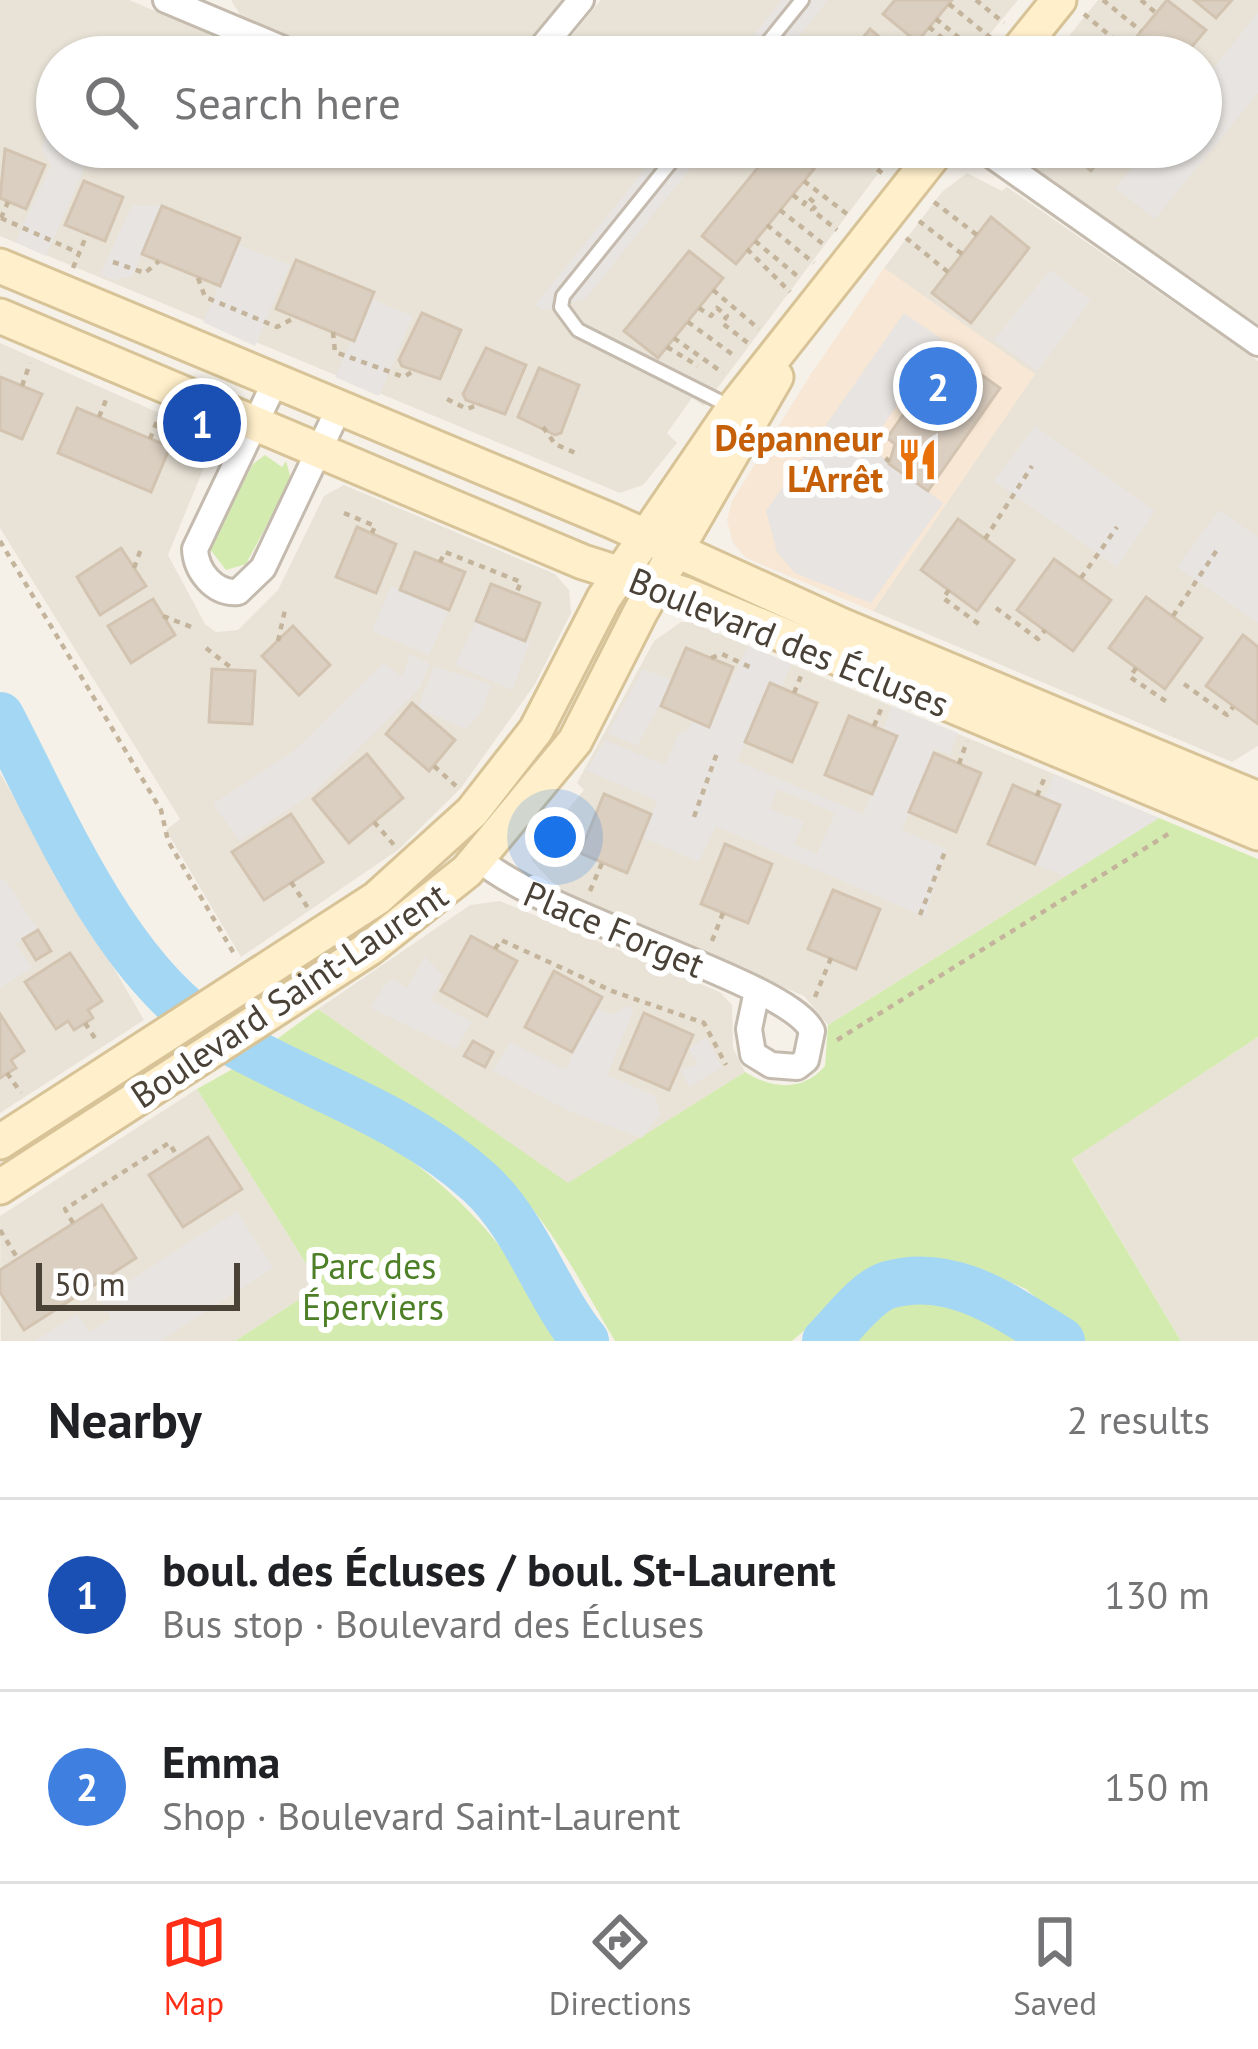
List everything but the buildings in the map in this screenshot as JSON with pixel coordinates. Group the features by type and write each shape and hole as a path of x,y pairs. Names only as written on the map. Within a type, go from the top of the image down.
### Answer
{"street":[{"path":"166,0 202,7 260,36"},
{"path":"551,36 581,0"},
{"path":"1022,36 1071,7"},
{"name":"Boulevard Saint-Laurent","path":"0,1187 421,911 478,857 575,741 656,586 660,544 732,394 922,168"},
{"path":"1010,168 1258,343"},
{"name":"Boulevard des Écluses","path":"0,266 1258,800"},
{"name":"Boulevard des Écluses","path":"0,316 1258,833"},
{"name":"Boulevard Saint-Laurent","path":"0,1142 167,1036 237,978 388,889 472,812 536,730 620,574 660,544 761,409 781,333"},
{"path":"275,382 195,549 202,572 221,590 238,592 263,568 339,408"},
{"name":"Place Forget","path":"478,857 526,893 757,991 806,1018"},
{"path":"757,991 750,1046 759,1060 785,1067 806,1060 812,1030 806,1018"}],"lane":[{"path":"773,36 802,0"},
{"path":"666,168 562,296 561,307 578,330 717,395 732,394"}],"path":[{"path":"976,0 1004,23"},
{"path":"1103,0 1141,31"},
{"path":"1141,0 1156,13"},
{"path":"949,4 988,36"},
{"path":"1071,7 1109,36"},
{"path":"936,19 957,36"},
{"path":"929,27 940,36"},
{"path":"876,168 883,173"},
{"path":"803,181 849,216"},
{"path":"793,194 804,204 808,197 817,205 812,211 838,231"},
{"path":"931,199 977,235"},
{"path":"8,202 0,219 79,253"},
{"path":"780,210 826,247"},
{"path":"916,218 962,254"},
{"path":"767,225 815,263"},
{"path":"72,271 87,234"},
{"path":"902,235 948,272"},
{"path":"755,241 803,280"},
{"path":"747,250 792,295"},
{"path":"113,262 145,273 159,261"},
{"path":"198,278 205,297 277,327 296,317"},
{"path":"713,290 781,333"},
{"path":"699,308 711,316 717,308 727,316 722,323 754,347"},
{"path":"688,322 742,362"},
{"path":"333,332 335,352 404,377 416,369"},
{"path":"674,338 732,394"},
{"path":"22,386 34,352"},
{"path":"906,366 927,380"},
{"path":"367,377 372,367"},
{"path":"99,417 112,385"},
{"path":"447,399 467,410 480,404"},
{"path":"150,439 163,406"},
{"path":"543,428 555,444 580,455"},
{"path":"857,436 888,460 872,481"},
{"path":"985,539 1032,466"},
{"path":"344,513 375,526 372,533"},
{"path":"1081,578 1117,526"},
{"path":"0,541 161,810 168,841 237,978"},
{"path":"134,568 142,546"},
{"path":"1173,616 1217,550"},
{"path":"440,562 446,552 521,582 516,594"},
{"path":"949,590 943,598 983,627"},
{"path":"997,608 1038,639 1045,630"},
{"path":"278,641 285,610"},
{"path":"163,616 194,628"},
{"path":"206,648 234,670"},
{"path":"711,658 722,654 754,669"},
{"path":"794,693 805,666"},
{"path":"1136,668 1130,676 1170,704"},
{"path":"1184,684 1227,715 1233,706"},
{"path":"874,726 885,699"},
{"path":"958,764 970,735"},
{"path":"694,817 717,753"},
{"path":"434,766 462,792"},
{"path":"1037,796 1048,767"},
{"path":"374,822 400,853"},
{"path":"830,1041 861,1028 1180,823"},
{"path":"920,915 946,850"},
{"path":"291,882 313,915"},
{"path":"495,949 501,940 704,1023 726,1065"},
{"path":"806,1018 831,958"},
{"path":"580,985 584,976"},
{"path":"670,1025 676,1012"},
{"path":"85,1023 104,1052"},
{"path":"8,1073 26,1102"},
{"path":"74,1223 64,1209 169,1143 178,1157"},
{"path":"0,1230 18,1258"}],"shaded area":[{"path":"0,0 129,0 214,36 36,36 36,168 882,168 704,406 692,398 667,433 677,443 643,485 620,493 0,236"},
{"path":"231,0 562,0 532,36 287,36 242,18"},
{"path":"601,0 1018,0 988,36 571,36"},
{"path":"782,0 828,0 799,36 753,36"},
{"path":"1098,0 1258,0 1258,325 1034,168 1222,168 1222,36 1069,36"},
{"path":"1258,13 1258,93 1222,137 1222,57"},
{"path":"50,168 85,168 46,256 15,242"},
{"path":"646,168 691,168 585,299 544,310 535,305"},
{"path":"1132,168 1197,168 1155,219 1115,188"},
{"path":"967,173 1002,191 1007,187 1258,361 1258,746 1232,762 873,611 1034,375 884,268 942,192"},
{"path":"132,205 162,206 132,277 113,280 100,275"},
{"path":"237,244 290,265 255,346 203,322"},
{"path":"884,268 1035,374 873,611 746,558 733,543 727,520 732,501 811,374"},
{"path":"1050,270 1091,300 1037,371 994,340"},
{"path":"371,299 413,316 379,396 335,377"},
{"path":"904,313 943,340 875,437 873,450 943,503 871,603 795,573 777,552 766,511"},
{"path":"0,343 216,438 168,555 205,624 216,632 238,630 278,590 324,496 344,485 555,574 569,590 571,613 535,684 461,788 398,850 241,957 166,830 180,819 0,528"},
{"path":"1035,426 1155,511 1117,567 994,481"},
{"path":"1219,510 1258,537 1258,623 1177,567"},
{"path":"391,586 449,610 429,655 372,631"},
{"path":"476,621 530,642 512,690 455,665"},
{"path":"681,622 691,622 1159,818 828,1025 804,996 551,889 553,883 532,861 530,846 542,826 549,832 584,790 577,783 654,641"},
{"path":"748,646 791,664 781,688 770,684 737,761 863,814 896,736 883,730 892,706 958,733 950,755 934,749 902,830 946,849 925,917 716,826 699,862 642,837 657,801 586,770 605,740 665,765 679,733 688,730 693,720 709,726","holes":["777,789 835,813 817,854 794,844 804,822 770,809"]},
{"path":"410,654 430,664 419,689 314,792 240,841 213,804 295,750 384,663 402,677"},
{"path":"434,666 491,685 483,709 466,729 418,708"},
{"path":"643,669 673,680 637,746 608,733"},
{"path":"0,773 144,1020 0,1113"},
{"path":"1054,775 1159,818 1065,876 1035,864 1060,806 1044,799"},
{"path":"4,878 38,930 16,944 32,968 0,988 0,881"},
{"path":"500,901 720,992 732,1005 733,1048 745,1072 568,1184 318,1009 470,905"},
{"path":"425,956 443,976 431,1000 472,1022 456,1049 371,1008 393,979 407,988"},
{"path":"626,1006 634,1009 607,1075 655,1096 660,1114 642,1138 569,1111 493,1071 510,1042 566,1070 595,1008 614,1015"},
{"path":"706,1037 722,1067 689,1087 681,1070 698,1064 689,1049"},
{"path":"1258,1037 1258,1341 1181,1341 1072,1158"},
{"path":"197,1089 320,1286 235,1341 1,1341 0,1216"},
{"path":"237,1211 273,1268 160,1341 35,1341 77,1314 90,1332 111,1318 100,1300"}],"green space":[{"path":"265,455 282,467 286,461 291,479 246,564 226,570 209,548 253,464"},
{"path":"1159,818 1258,859 1258,1037 1072,1159 1181,1341 1086,1341 1026,1289 981,1270 904,1266 853,1289 792,1341 615,1341 550,1233 500,1173 410,1108 277,1039 318,1009 568,1183 745,1072 776,1084 807,1080 825,1066 828,1025"},
{"name":"Parc des Éperviers","path":"238,1066 340,1115 426,1172 499,1245 561,1341 235,1341 320,1286 197,1089"},
{"path":"936,1295 971,1302 1027,1341 851,1341 892,1299"}],"waterway":[{"path":"0,716 92,891 150,974 183,1008 220,1035 387,1119 480,1183 510,1219 585,1341"},
{"path":"826,1341 871,1294 912,1281 935,1281 979,1294 1061,1341"}],"place":[{"name":"Emma","path":"938,386"},
{"name":"boul. des Écluses / boul. St-Laurent","path":"202,423"},
{"name":"Dépanneur L'Arrêt","path":"917,459"}]}
